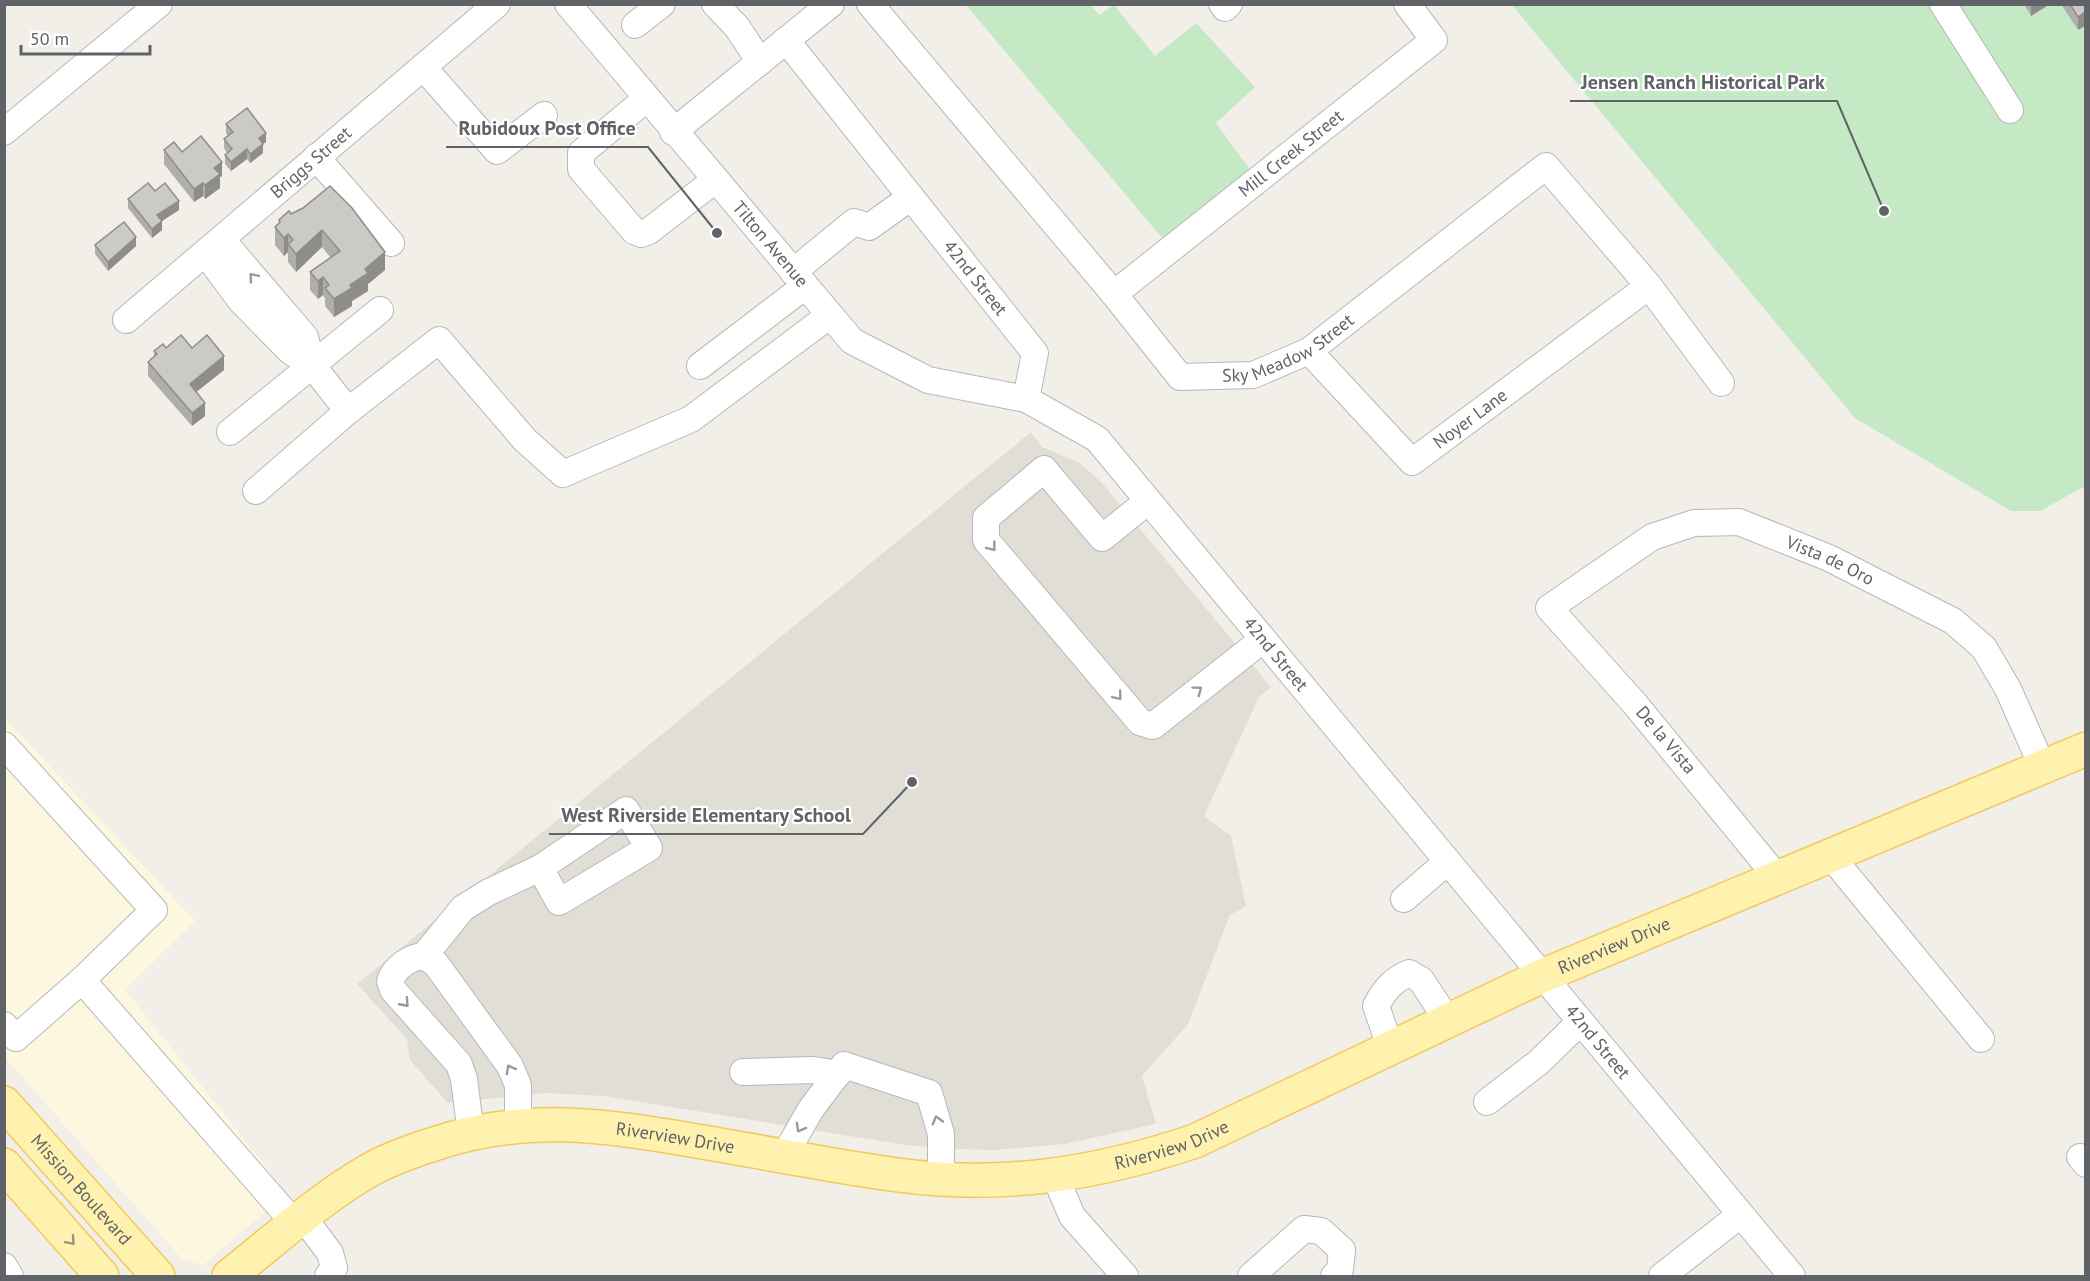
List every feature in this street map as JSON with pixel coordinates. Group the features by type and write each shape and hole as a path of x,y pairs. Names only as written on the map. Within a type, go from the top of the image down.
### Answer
{"main road":[{"name":"Riverview Drive","path":"229,1276 299,1220 369,1170 435,1143 518,1126 548,1123 608,1126 900,1175 979,1181 1078,1173 1139,1160 1196,1141 1542,976 2085,749"},
{"name":"Mission Boulevard","path":"4,1103 158,1276"},
{"path":"8,1176 102,1276"}],"street":[{"path":"4,132 159,4"},
{"name":"Briggs Street","path":"126,320 497,4"},
{"name":"Tilton Avenue","path":"568,4 673,132 852,340 928,380 1026,399"},
{"path":"635,25 662,4"},
{"path":"715,4 736,27 760,62"},
{"path":"673,132 831,4"},
{"name":"Sky Meadow Street","path":"870,4 1114,294 1180,377 1254,375 1309,351 1546,166 1649,286 1721,383"},
{"path":"1222,4 1225,8 1229,4"},
{"name":"Mill Creek Street","path":"1114,294 1434,40 1407,4"},
{"path":"1943,4 2010,110"},
{"name":"42nd Street","path":"786,40 1035,353 1026,399 1097,440 1261,641 1792,1276"},
{"path":"423,67 497,151 544,115"},
{"path":"646,99 580,153 581,169 634,231 641,234 649,231 715,180"},
{"path":"316,157 391,243"},
{"path":"700,366 799,279 854,222 870,227 911,196"},
{"path":"214,247 268,313 297,344 348,411"},
{"name":"Noyer Lane","path":"1309,351 1412,462 1649,286"},
{"path":"230,432 380,310"},
{"path":"256,491 348,411 439,340 525,440 563,474 691,419 830,315"},
{"path":"1148,501 1102,538 1044,469 986,519 986,540 1140,722 1153,726 1261,641"},
{"name":"Vista de Oro","path":"1549,608 1652,537 1694,523 1739,522 1828,558 1953,621 1984,648 2008,689 2043,768"},
{"name":"De la Vista","path":"1549,608 1635,704 1778,877"},
{"path":"4,745 154,910 82,980 16,1038 4,1024"},
{"path":"1830,855 1980,1039"},
{"path":"1404,898 1447,862"},
{"path":"424,956 463,908 489,892 540,868"},
{"path":"471,1134 464,1079 459,1064 393,990 390,981 393,973 414,957 424,956 436,964 510,1066 518,1084 518,1126"},
{"path":"1391,1049 1376,1006 1383,993 1397,978 1409,974 1421,980 1448,1021"},
{"path":"82,980 330,1253 334,1268 328,1276"},
{"path":"1487,1102 1539,1062 1580,1022"},
{"path":"784,1156 811,1108 844,1065 929,1092 941,1134 941,1178"},
{"path":"743,1072 814,1070 838,1074"},
{"path":"1054,1176 1072,1216 1125,1276"},
{"path":"1662,1276 1740,1215"},
{"path":"1267,1271 1304,1230 1321,1231 1342,1250 1340,1270 1334,1276"},
{"path":"4,1266 10,1276"}],"shaded area":[{"path":"1031,432 1042,447 1080,463 1103,484 1271,687 1259,697 1204,816 1231,836 1246,906 1230,915 1188,1024 1142,1076 1156,1124 1064,1144 995,1150 956,1149 905,1145 604,1096 545,1093 448,1103 410,1060 407,1039 357,984"},
{"path":"4,717 195,921 125,990 287,1193 203,1265 182,1259 5,1057"}],"green space":[{"path":"966,5 1091,5 1099,15 1114,5 1155,56 1196,23 1255,87 1216,123 1251,171 1163,239"},
{"path":"1512,5 2085,5 2085,486 2040,511 2011,511 1855,418"}],"building":[{"path":"2070,4 2085,4 2085,12 2078,17"},
{"path":"247,108 266,133 259,138 263,144 250,154 247,149 231,162 225,155 232,149 224,139 233,132 226,124"},
{"path":"201,136 222,162 214,168 220,174 205,185 203,183 194,189 164,150 174,142 182,152"},
{"path":"148,183 155,191 165,183 179,201 157,215 162,221 152,229 128,199"},
{"path":"330,186 352,208 385,252 365,269 368,273 350,285 352,288 334,299 325,288 329,285 323,277 318,281 310,272 340,251 322,230 296,254 288,244 293,240 288,234 284,238 275,227 289,211 291,214 303,208"},
{"path":"124,222 136,237 108,262 95,245"},
{"path":"181,335 192,348 207,335 224,356 190,384 205,403 192,413 148,362 157,354 154,351 163,344 166,348"}],"place":[{"name":"Jensen Ranch Historical Park","path":"1884,211"},
{"name":"Rubidoux Post Office","path":"717,233"},
{"name":"West Riverside Elementary School","path":"912,782"}]}
